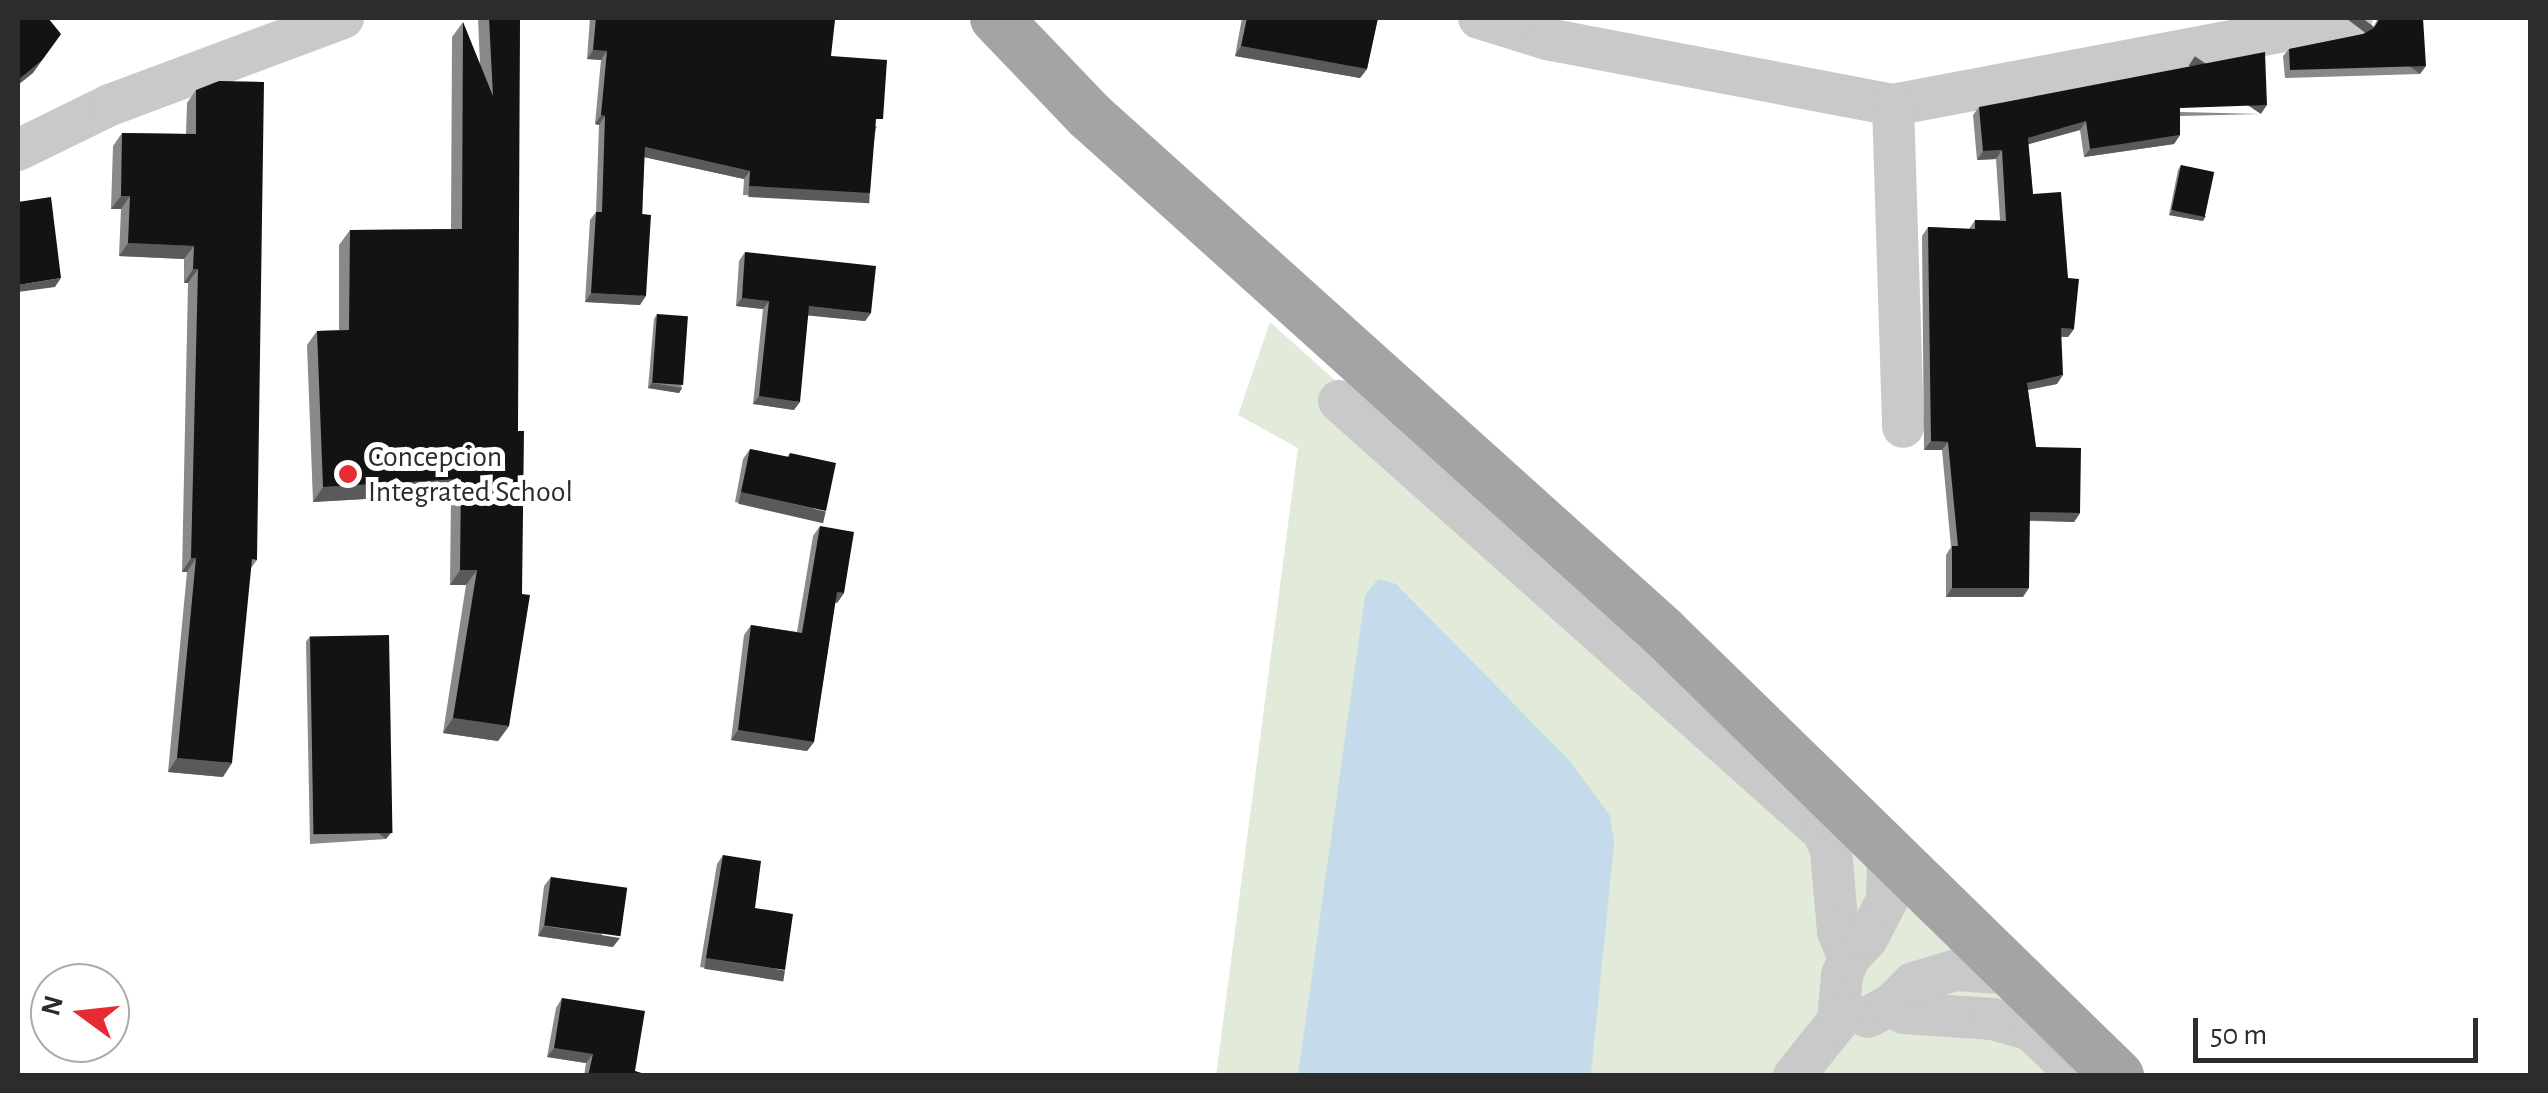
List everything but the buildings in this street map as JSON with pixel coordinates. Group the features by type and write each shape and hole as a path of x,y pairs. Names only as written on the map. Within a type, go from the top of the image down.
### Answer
{"main road":[{"path":"996,18 1090,116 1663,632 2118,1076"}],"street":[{"path":"18,150 110,105 343,18"},
{"path":"1480,18 1547,39 1893,106 2352,18"},
{"path":"1893,106 1903,426"},
{"path":"1339,401 1823,832 1831,850 1838,932 1849,958"},
{"path":"1794,1076 1838,1021 1842,975 1849,958 1868,939 1886,900 1888,854"},
{"path":"1838,1021 1874,1016 1913,983 1956,970 2016,974"},
{"path":"1891,1005 1904,1013 1993,1018 2031,1030 2079,1076"}],"green space":[{"path":"1270,322 1838,829 2091,1076 1216,1076 1298,448 1238,415"}],"water":[{"path":"1378,579 1396,584 1570,761 1610,816 1614,844 1591,1075 1298,1075 1365,595"}],"place":[{"name":"Concepcion Integrated School","path":"348,474"}]}
